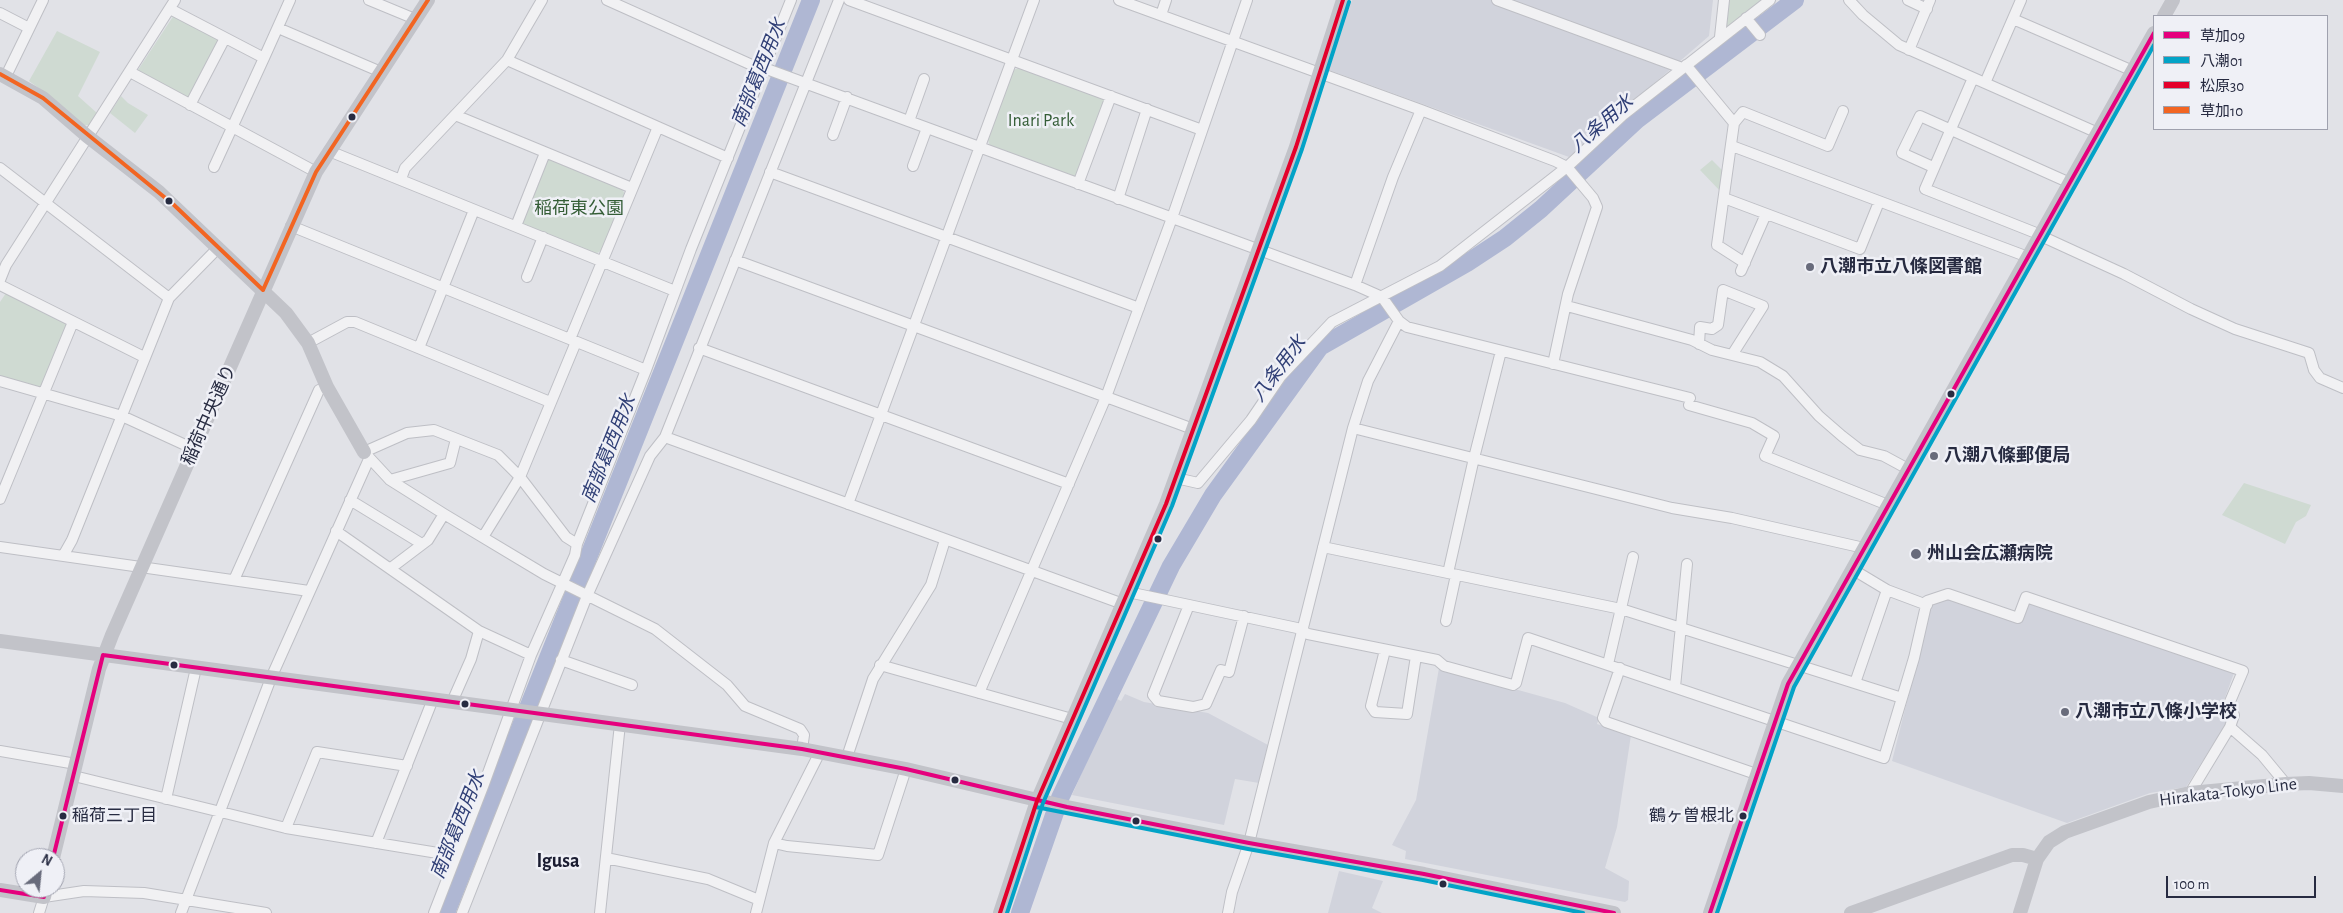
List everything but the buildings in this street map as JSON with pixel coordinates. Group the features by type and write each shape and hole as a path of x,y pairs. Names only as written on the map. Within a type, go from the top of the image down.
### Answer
{"street":[{"path":"43,0 3,75 43,98 87,136 169,201 286,313 308,343 327,387 367,455 390,480 444,514 565,584 655,630 727,685 745,706 800,730 804,734 802,749"},
{"path":"214,167 290,0"},
{"path":"369,0 415,19"},
{"name":"稲荷中央通り","path":"56,848 103,655 291,226 316,172 428,0"},
{"path":"401,179 405,168 507,60 542,0"},
{"path":"607,0 764,69 806,82 1118,199 1356,285 1382,297 1399,321 1407,327 1690,401 1752,423 1774,436 1765,456 1888,505"},
{"path":"434,913 514,710 531,655 565,584 576,555 577,544 791,0"},
{"path":"462,913 585,595 650,456 665,437 839,0"},
{"path":"849,0 1202,130"},
{"path":"848,504 1034,0"},
{"path":"1119,0 1420,110 1567,167 1594,198 1597,207 1568,294 1553,364"},
{"path":"1160,16 1166,0"},
{"path":"979,693 1106,397 1172,218 1246,0"},
{"path":"1000,913 1038,801 1176,478 1296,148 1344,0"},
{"path":"1497,0 1686,67 1734,123"},
{"path":"1720,37 1724,0"},
{"path":"1176,478 1198,483 1251,420 1281,376 1332,322 1440,266 1567,167 1623,115 1686,67 1720,37 1748,21 1770,0"},
{"path":"1849,0 1875,27 1899,45 2098,133"},
{"path":"1908,0 1929,5 1909,50"},
{"path":"1985,83 2021,0"},
{"path":"2165,15 2173,0"},
{"path":"0,280 6,265 173,4 225,38 264,58"},
{"path":"0,13 29,28"},
{"path":"2013,19 2133,71"},
{"path":"1748,21 1760,36"},
{"path":"278,28 381,72"},
{"path":"1710,913 1788,684 2153,35"},
{"path":"190,105 225,38"},
{"path":"507,60 728,158"},
{"path":"130,72 316,172"},
{"path":"1973,78 1925,189 2041,236 2124,274 2191,309 2235,329 2309,353 2314,370 2320,378 2343,388"},
{"path":"909,121 924,79"},
{"path":"1078,184 1111,96"},
{"path":"834,135 847,97"},
{"path":"1118,199 1147,109"},
{"path":"1356,285 1420,110"},
{"path":"1766,214 1743,267 1716,245 1734,123 1742,112 1828,146 1843,111"},
{"path":"454,115 632,188"},
{"path":"1933,167 1902,153 1920,116 2070,183"},
{"path":"483,537 520,477 602,261 658,127"},
{"path":"913,166 927,128"},
{"path":"1732,146 2028,257"},
{"path":"329,151 675,291"},
{"path":"516,226 546,152"},
{"path":"0,168 169,298"},
{"path":"770,172 1139,308"},
{"path":"1724,198 1860,249 1879,202"},
{"path":"419,348 474,210"},
{"path":"291,226 646,370"},
{"path":"527,277 543,237"},
{"path":"63,556 169,298 218,248"},
{"path":"735,260 1193,429"},
{"path":"0,285 144,357"},
{"path":"1699,344 1700,326 1712,329 1718,325 1723,290 1763,306 1732,355"},
{"path":"1566,306 1699,344 1712,350 1760,362 1783,376 1819,416 1860,450 1884,456 1908,469"},
{"path":"1228,913 1232,892 1249,843 1353,428 1368,381 1399,321"},
{"path":"0,499 72,322"},
{"path":"308,343 347,322 355,322 550,402"},
{"path":"699,348 1068,484"},
{"path":"1446,621 1452,574 1474,458 1501,351"},
{"path":"0,381 122,416 194,449"},
{"path":"234,580 319,390 327,387"},
{"path":"1353,428 1672,508 1732,518 1864,548"},
{"path":"182,913 222,812 271,678 350,500 367,455 407,433 434,430 498,455 520,477 566,537 577,544"},
{"path":"665,437 1031,571 1126,598 1190,605 1244,616 1416,656 1513,685 1516,682 1528,638 1884,758 1902,698 1927,601 1948,594 2018,618 2026,597 2243,671 2229,704 2234,715 2230,728 2190,793"},
{"path":"390,480 450,463 456,439"},
{"path":"350,500 422,544"},
{"path":"391,568 428,540 444,514"},
{"path":"336,531 479,631 531,655"},
{"path":"847,757 873,679 930,588 946,540"},
{"path":"0,547 309,591"},
{"path":"1323,547 1621,609 1902,698"},
{"path":"1608,664 1633,557"},
{"path":"1675,687 1687,564"},
{"path":"1852,569 1887,590 1927,605"},
{"path":"1856,683 1887,590"},
{"path":"1190,605 1153,696 1158,701 1193,707 1206,704 1222,670 1229,672 1244,616"},
{"path":"452,702 471,659 479,631"},
{"path":"0,641 820,752 906,769 1038,801 1249,843 1424,874 1614,913"},
{"path":"1385,650 1371,706 1375,712 1407,714 1416,656"},
{"path":"561,660 632,684"},
{"path":"880,665 1072,719"},
{"path":"166,798 196,668"},
{"path":"1620,668 1603,718 1606,722 1756,774"},
{"path":"376,843 433,699"},
{"path":"600,913 620,724"},
{"path":"2230,728 2262,755 2286,784"},
{"path":"0,750 75,770 166,798 286,828 456,856"},
{"path":"286,828 317,752 406,766"},
{"path":"756,913 774,843 820,752"},
{"path":"774,843 878,855 906,769"},
{"name":"Hirakata-Tokyo Line","path":"2020,913 2037,859 2049,842 2065,832 2149,802 2190,793 2286,784 2309,783 2343,786"},
{"path":"1851,913 2012,854 2037,859"},
{"path":"606,858 708,879 759,900"},
{"path":"0,890 15,891"},
{"path":"65,891 144,893 266,913"},
{"path":"39,913 43,898"}],"shaded area":[{"path":"1352,0 1713,0 1709,36 1569,157 1329,70"},
{"name":"八潮市立八條小学校","path":"1949,598 2020,621 2029,604 2234,673 2223,703 2228,721 2186,787 2150,793 2067,823 1892,761 1931,606"},
{"path":"1439,668 1565,703 1599,718 1597,724 1631,735 1617,827 1605,868 1629,881 1628,900 1625,902 1405,859 1406,851 1392,845 1416,800"},
{"path":"1125,694 1144,702 1208,713 1268,745 1259,783 1235,779 1224,825 1072,795 1115,698 1121,701"},
{"path":"1339,871 1383,881 1372,908 1382,913 1328,913"}],"green space":[{"path":"1728,0 1769,0 1726,30"},
{"path":"174,15 218,38 219,41 190,98 187,99 139,73 138,70"},
{"path":"57,31 100,52 78,96 97,113 90,125 83,125 29,81"},
{"name":"Inari Park","path":"1019,68 1102,98 1105,102 1077,175 1073,177 990,147 988,140 1013,70"},
{"path":"121,96 128,103 148,115 135,133 110,113"},
{"name":"稲荷東公園","path":"551,159 622,188 625,195 603,250 595,254 523,224 522,219 546,161"},
{"path":"1712,160 1723,171 1721,192 1700,170"},
{"path":"6,293 65,323 67,327 43,385 38,387 0,377 0,302"},
{"path":"2244,483 2311,505 2306,516 2296,522 2285,544 2222,515"}],"waterway":[{"name":"南部葛西用水","path":"446,913 811,0"},
{"name":"八条用水","path":"1020,913 1060,798 1171,566 1213,495 1320,347 1467,263 1505,238 1541,209 1638,119 1795,0"}],"transit line":[{"name":"草加10","path":"263,290 316,172 428,0"},
{"name":"松原30","path":"1000,913 1037,801 1166,504 1296,147 1343,0"},
{"name":"八潮01","path":"1007,913 1043,803 1172,506 1302,149 1349,2"},
{"name":"草加09","path":"1710,913 1788,684 2153,35"},
{"name":"八潮01","path":"1717,913 1794,687 2153,47"},
{"name":"草加10","path":"0,74 43,98 174,205 263,290"},
{"name":"草加09","path":"103,655 802,749 906,769 1067,807 1249,843 1424,874 1614,913"},
{"name":"草加09","path":"55,848 103,655"},
{"name":"八潮01","path":"1036,807 1248,849 1423,880 1583,913"},
{"name":"草加09","path":"0,890 15,892"}],"place":[{"name":"八潮市立八條図書館","path":"1810,267"},
{"name":"八潮八條郵便局","path":"1934,456"},
{"name":"州山会広瀬病院","path":"1916,554"},
{"name":"八潮市立八條小学校","path":"2065,712"},
{"name":"稲荷三丁目","path":"63,816"},
{"name":"鶴ヶ曽根北","path":"1743,816"}],"district":[{"name":"Igusa","path":"558,861"}]}
